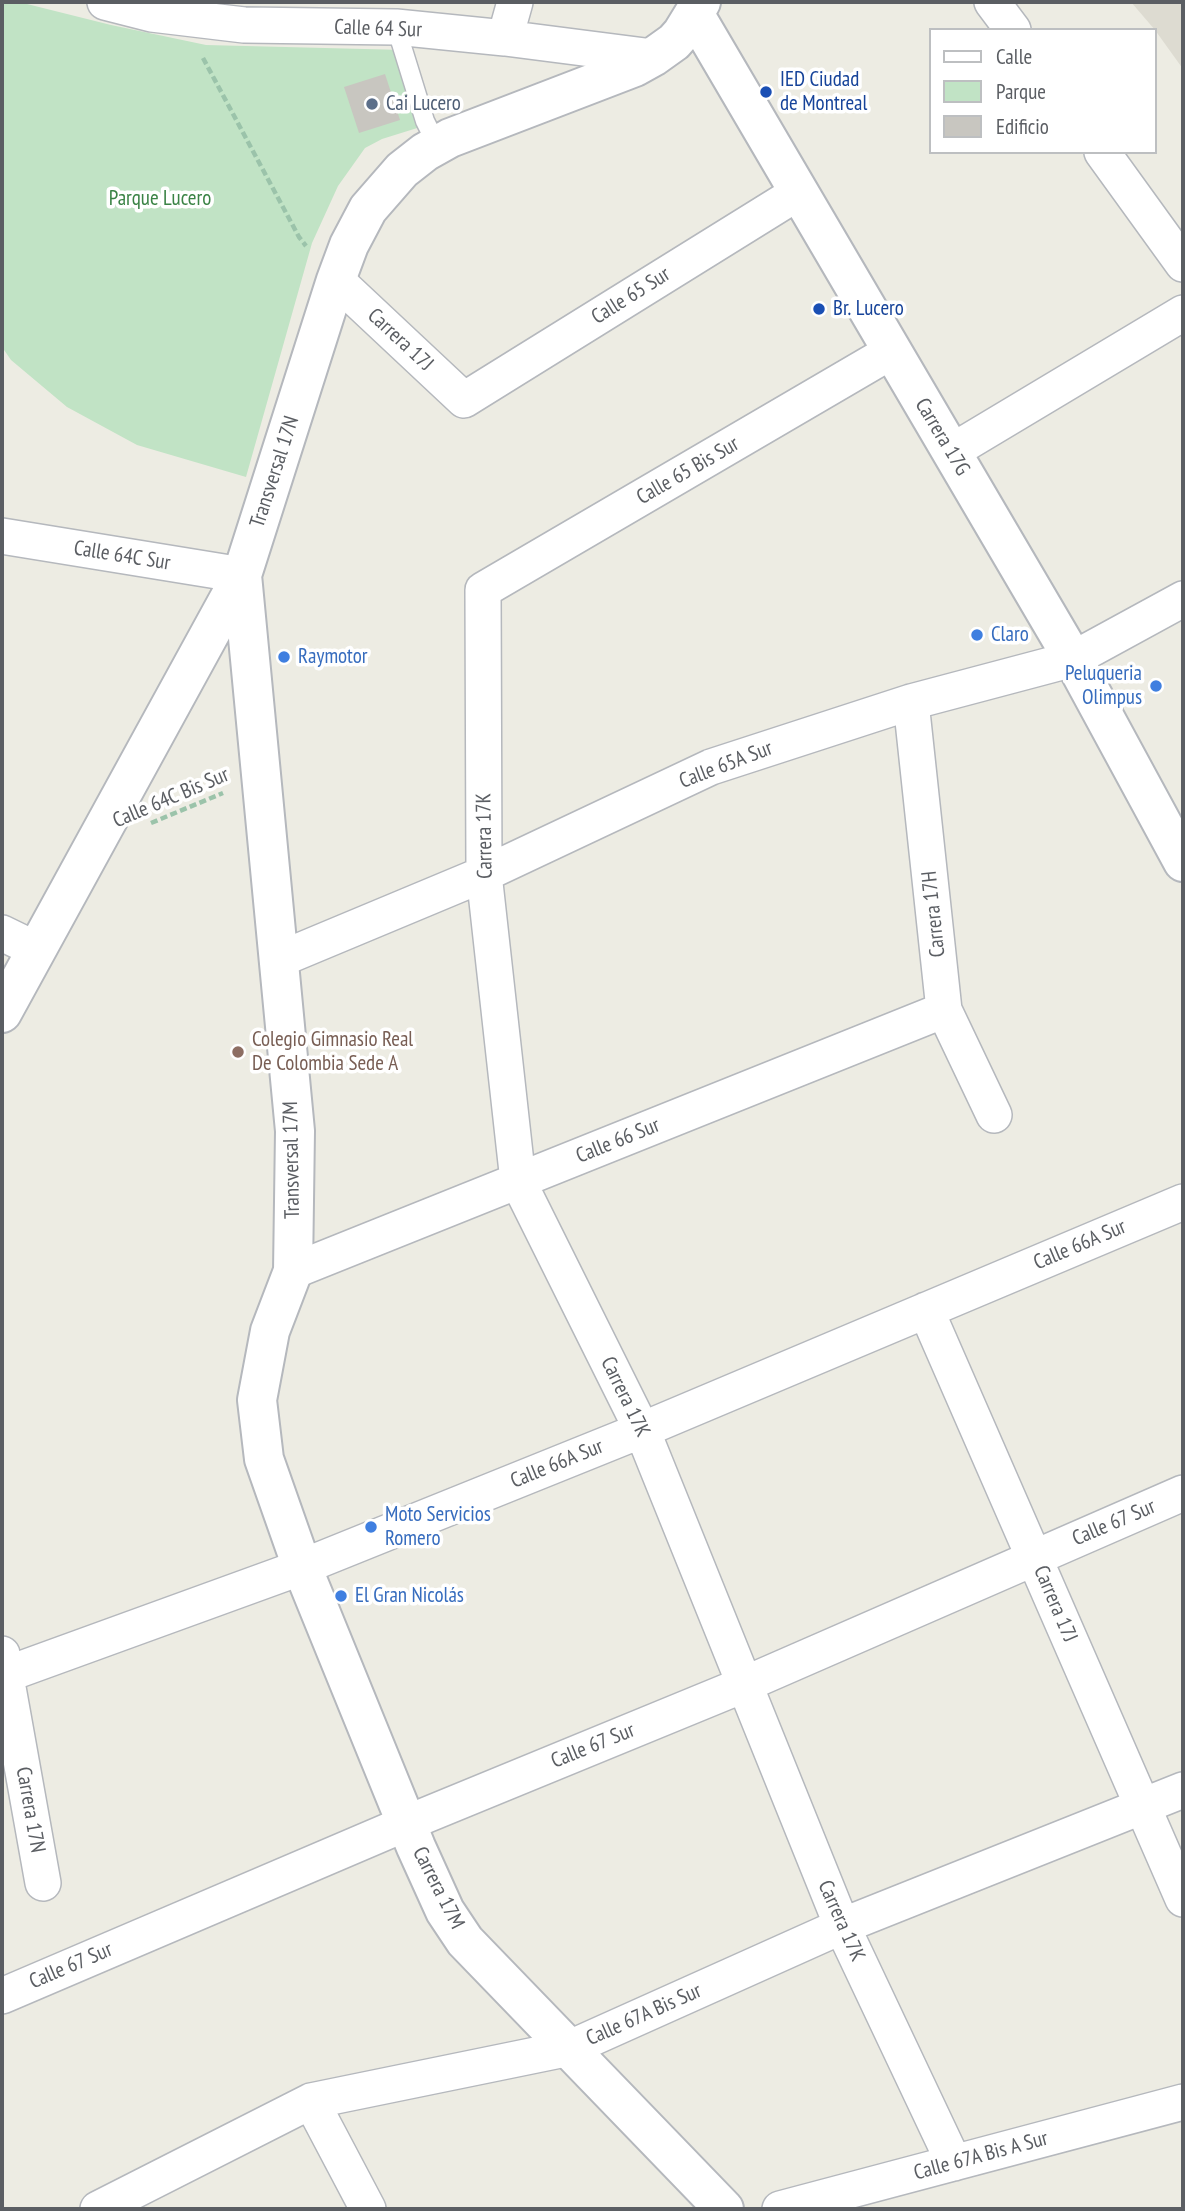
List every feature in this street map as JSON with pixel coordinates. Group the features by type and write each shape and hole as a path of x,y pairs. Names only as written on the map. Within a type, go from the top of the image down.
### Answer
{"street":[{"name":"Calle 64 Sur","path":"105,2 244,25 330,14 396,27 653,57"},
{"path":"505,38 515,2"},
{"path":"992,2 1012,28"},
{"name":"Transversal 17N","path":"2,1013 242,575 349,245 368,209 402,170 438,145 477,127 635,67 653,57 674,42 698,8"},
{"name":"Carrera 17G","path":"698,8 799,192 1073,659 1183,862"},
{"path":"1103,154 1183,264"},
{"name":"Calle 65 Sur","path":"464,400 799,192"},
{"name":"Carrera 17J","path":"337,280 464,400"},
{"path":"951,452 1183,313"},
{"name":"Calle 65 Bis Sur","path":"483,590 892,351"},
{"name":"Calle 64C Sur","path":"4,542 242,575"},
{"name":"Transversal 17M","path":"242,575 295,1131 293,1272 270,1331 257,1400 264,1458 302,1567"},
{"name":"Carrera 17K","path":"483,590 484,874 519,1181 642,1430 842,1926 954,2163"},
{"name":"Calle 65A Sur","path":"278,960 484,874 711,767 911,702 1073,659 1183,599"},
{"name":"Carrera 17H","path":"911,702 944,1010 994,1115"},
{"path":"2,933 37,950"},
{"name":"Calle 66 Sur","path":"293,1272 944,1010"},
{"name":"Calle 66A Sur","path":"3,1668 302,1567 642,1430 1183,1202"},
{"name":"Carrera 17J","path":"926,1310 1183,1899"},
{"name":"Calle 67 Sur","path":"2,1996 407,1823 743,1685 1183,1493"},
{"name":"Carrera 17M","path":"302,1567 445,1911 465,1941 724,2209"},
{"name":"Carrera 17N","path":"3,1668 43,1883"},
{"name":"Calle 67A Bis Sur","path":"98,2209 312,2101 570,2048 842,1926 1183,1790"},
{"path":"312,2101 368,2209"},
{"name":"Calle 67A Bis A Sur","path":"780,2209 1183,2102"}],"lane":[{"path":"396,27 425,121 438,145"}],"path":[{"path":"163,11 299,237 337,280"},
{"name":"Calle 64C Bis Sur","path":"94,847 260,778"}],"shaded area":[{"path":"1131,2 1183,2 1183,69 1157,33 1157,28 1153,28"}],"green space":[{"name":"Parque Lucero","path":"2,2 19,2 206,45 404,50 430,124 382,139 365,148 338,186 312,243 246,477 137,445 67,407 11,360 2,347"}],"building":[{"name":"Cai Lucero","path":"385,74 400,120 359,133 344,87"}],"place":[{"name":"IED Ciudad de Montreal","path":"766,92"},
{"name":"Cai Lucero","path":"372,104"},
{"name":"Br. Lucero","path":"819,309"},
{"name":"Claro","path":"977,635"},
{"name":"Raymotor","path":"284,657"},
{"name":"Peluqueria Olimpus","path":"1156,686"},
{"name":"Colegio Gimnasio Real De Colombia Sede A","path":"238,1052"},
{"name":"Moto Servicios Romero","path":"371,1527"},
{"name":"El Gran Nicolás","path":"341,1596"}]}
